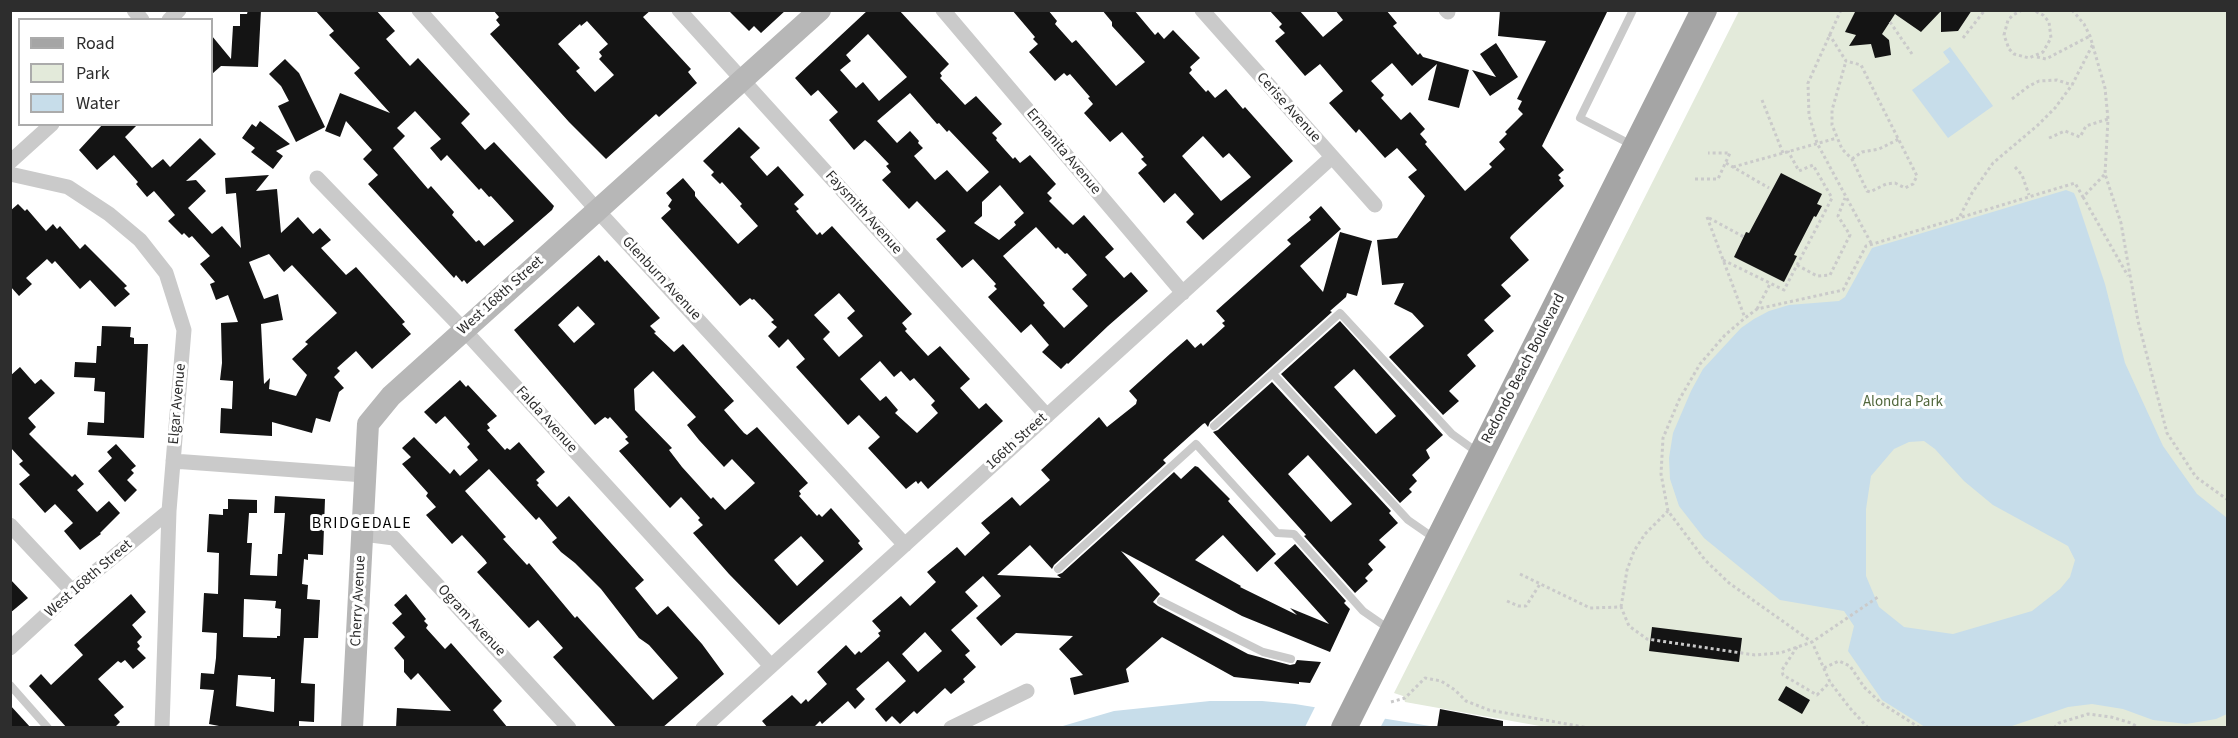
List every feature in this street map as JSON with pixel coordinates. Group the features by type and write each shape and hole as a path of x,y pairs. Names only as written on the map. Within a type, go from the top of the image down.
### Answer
{"main road":[{"name":"Redondo Beach Boulevard","path":"1348,719 1702,11"}],"street":[{"name":"Glenburn Avenue","path":"419,10 597,210 905,545"},
{"name":"Faysmith Avenue","path":"679,10 1047,416"},
{"name":"West 168th Street","path":"364,475 368,424 391,396 820,10"},
{"name":"Ermanita Avenue","path":"943,10 1183,292"},
{"name":"Cerise Avenue","path":"1202,10 1375,205"},
{"path":"10,162 50,126"},
{"name":"166th Street","path":"709,725 771,666 1332,157"},
{"name":"Elgar Avenue","path":"10,174 68,187 109,214 140,240 166,273 184,330 169,511 162,728"},
{"name":"Falda Avenue","path":"317,178 464,330 771,666"},
{"path":"174,461 364,475"},
{"name":"Cherry Avenue","path":"352,728 364,475"},
{"name":"West 168th Street","path":"10,648 72,591 169,511"},
{"path":"10,525 72,591"},
{"name":"Ogram Avenue","path":"363,534 394,538 569,728"},
{"path":"951,728 1027,691"}],"lane":[{"path":"1633,10 1580,118 1635,146"},
{"path":"1214,426 1340,313 1452,434 1481,455"},
{"path":"1273,374 1408,520 1437,541"},
{"path":"1058,569 1196,444 1277,533 1294,534 1363,611 1392,631"},
{"path":"1161,601 1263,652 1291,659"},
{"path":"10,685 48,728"}],"path":[{"path":"1841,10 1808,83 1809,115 1817,143 1871,243"},
{"path":"1964,38 1985,10"},
{"path":"2022,10 2012,13 2004,27 2009,49 2021,57 2036,56 2046,59 2090,36"},
{"path":"2033,10 2043,15 2049,22 2051,30 2048,46 2036,56"},
{"path":"2072,10 2084,24 2090,36 2105,88 2108,119 2105,174 2121,224 2129,279 2167,433 2196,477 2228,500"},
{"path":"1890,22 1912,54"},
{"path":"1829,34 1846,61 1861,64 1917,176 1913,184 1905,188 1895,183 1886,184 1870,192 1864,187 1852,159 1842,149 1832,125 1832,110 1846,61"},
{"path":"1960,216 1972,193 1993,163 2055,108 2072,85 2092,44"},
{"path":"2012,99 2039,81 2057,80 2072,85"},
{"path":"1762,99 1783,153"},
{"path":"2049,138 2065,131 2080,137 2086,126 2108,119"},
{"path":"1734,167 1837,138"},
{"path":"1852,159 1862,152 1879,149 1899,139"},
{"path":"1723,260 1784,290 1832,198 1813,165 1799,171 1788,151"},
{"path":"1695,179 1718,179 1730,153 1708,153"},
{"path":"1725,163 1769,188"},
{"path":"2016,167 2022,175 2029,195"},
{"path":"2083,197 2105,174"},
{"path":"1868,728 1830,682 1812,642 1730,583 1705,560 1668,511 1661,474 1663,438 1700,364 1725,335 1757,309 1843,290 1866,246 1871,243 2075,183 2129,279"},
{"path":"1797,265 1817,276 1830,275 1850,235 1838,216 1845,198"},
{"path":"1744,237 1707,217 1745,318"},
{"path":"1757,309 1770,284"},
{"path":"1668,511 1645,534 1634,551 1627,570 1621,607 1629,626 1647,639 1755,655 1780,653 1812,642 1878,597"},
{"path":"1520,574 1590,608 1621,607"},
{"path":"1507,601 1518,606 1526,606 1540,584"},
{"path":"1797,646 1782,670 1783,675 1817,694 1830,682"},
{"path":"1824,668 1839,661 1850,666 1864,687 1881,703 1920,728"},
{"path":"1391,702 1405,698 1425,678 1441,681 1466,700 1489,710 1588,728"},
{"path":"2054,728 2059,723 2088,714 2111,717 2139,728"}],"green space":[{"name":"Alondra Park","path":"1739,11 2227,11 2227,727 1551,728 1405,702 1403,696 1394,693"}],"water":[{"path":"1950,47 1993,106 1948,138 1912,90 1950,62 1943,52"},
{"path":"2066,190 2074,193 2105,284 2125,363 2163,446 2197,494 2227,518 2227,714 2216,719 2186,724 2153,720 2123,709 2092,704 2068,707 2009,727 1925,727 1882,700 1848,651 1854,626 1844,611 1780,600 1704,538 1679,506 1670,479 1669,458 1673,433 1703,369 1741,328 1769,311 1789,305 1839,301 1845,297 1872,248","holes":["1924,441 1935,449 1964,481 1993,505 2068,546 2075,560 2070,577 2060,589 2032,611 1953,634 1904,627 1879,607 1866,576 1866,509 1871,476 1894,449 1909,442"]},
{"path":"1210,701 1262,701 1295,704 1436,727 1056,728 1114,711"}],"pier":[{"path":"1316,705 1387,715 1380,728 1305,727"}],"building":[{"path":"248,10 261,10 258,67 221,66 213,73 213,37 231,59 233,26 240,26 240,14 247,14"},
{"path":"315,10 376,10 395,31 386,39 410,66 418,58 470,114 461,123 485,150 494,142 554,206 467,284 456,275 454,278 368,184 378,175 363,159 372,150 346,121 340,137 325,131 340,93 390,113 354,73 360,68 329,35 334,31","holes":["415,111 441,139 430,148 441,161 447,155 479,190 481,188 489,197 491,196 514,221 484,246 479,240 476,242 452,215 454,212 431,186 428,189 393,148 405,136 397,128"]},
{"path":"493,10 651,10 643,17 691,69 688,72 697,83 659,117 656,114 606,159 569,122 490,34 500,25 496,20 499,17","holes":["587,21 608,44 599,52 602,56 599,59 614,75 595,92 576,71 580,68 558,44 580,24 581,26"]},
{"path":"728,10 786,10 761,33 754,26 749,31"},
{"path":"868,10 899,10 949,64 940,73 942,76 940,78 965,105 976,96 1002,124 992,133 1013,159 1015,157 1020,163 1030,155 1056,184 1047,193 1052,198 1049,201 1073,225 1084,215 1114,249 1105,257 1124,278 1131,272 1148,291 1061,369 1042,352 1049,345 1031,324 1021,333 988,297 997,289 994,286 996,284 973,259 962,268 936,239 946,231 917,201 909,209 882,180 891,172 886,166 889,164 865,140 854,150 829,120 838,112 818,90 811,96 795,78","holes":["868,34 907,77 879,101 863,82 856,88 840,70 851,61 846,55","910,93 937,124 939,123 947,132 949,130 989,172 967,192 947,170 935,180 914,156 923,148 910,131 897,143 877,121","1000,185 1024,213 1014,222 1016,225 999,240 974,223 982,216 982,202","1036,227 1056,249 1058,247 1065,254 1067,253 1087,275 1072,289 1088,306 1064,328 1003,256"]},
{"path":"1012,10 1048,10 1057,21 1055,24 1072,43 1076,40 1116,86 1145,62 1112,26 1112,22 1102,10 1134,10 1155,35 1158,32 1164,39 1173,30 1200,58 1190,67 1192,70 1189,73 1206,92 1208,90 1215,98 1226,89 1293,161 1203,240 1186,222 1194,214 1175,193 1164,203 1138,173 1147,165 1141,159 1144,157 1122,132 1110,142 1084,113 1093,104 1088,98 1090,97 1070,74 1067,76 1064,73 1055,81 1029,52 1038,44 1033,39 1035,37","holes":["1203,136 1223,158 1229,153 1251,177 1221,201 1182,156"]},
{"path":"1269,10 1299,10 1323,37 1343,20 1335,10 1386,10 1397,23 1393,26 1418,55 1420,53 1423,57 1469,70 1459,108 1428,100 1437,64 1412,86 1392,63 1371,81 1384,95 1381,98 1401,120 1410,112 1425,129 1420,134 1427,142 1425,144 1465,191 1492,167 1489,164 1505,149 1499,142 1507,134 1505,132 1523,114 1518,109 1522,101 1517,99 1546,41 1498,36 1500,10 1608,10 1542,146 1564,170 1558,175 1564,186 1511,236 1510,238 1529,260 1501,285 1511,296 1484,320 1494,331 1467,355 1476,366 1449,391 1459,401 1443,415 1389,357 1424,326 1412,313 1394,304 1404,283 1382,285 1377,240 1397,238 1425,196 1408,177 1417,170 1397,148 1385,158 1359,129 1356,133 1329,103 1343,91 1320,64 1305,76 1275,41 1285,33 1279,27 1282,24"},
{"path":"1856,10 1972,10 1958,31 1941,32 1941,11 1921,32 1895,14 1882,34 1889,40 1891,55 1875,58 1871,44 1849,46 1856,35 1845,32"},
{"path":"1496,43 1518,77 1490,96 1472,70 1496,77 1480,54"},
{"path":"285,59 299,73 325,127 296,142 278,106 289,101 281,86 269,74"},
{"path":"260,121 290,144 276,151 283,156 273,169 251,152 255,148 242,138 252,124 256,127"},
{"path":"101,126 136,126 125,137 152,168 163,159 170,167 200,138 216,154 186,181 196,180 206,191 188,208 212,234 222,226 241,248 236,193 226,194 225,178 269,175 256,191 277,189 281,233 298,217 313,234 320,228 331,240 321,248 346,275 356,267 405,322 402,324 411,334 372,369 356,351 337,368 340,371 334,377 344,388 339,392 330,422 316,418 312,433 272,422 272,436 220,433 221,408 232,409 233,384 233,381 220,380 221,323 238,322 228,295 216,300 210,284 215,282 200,264 210,256 192,236 189,238 184,233 182,235 168,221 175,215 154,191 147,197 136,184 138,182 114,155 97,170 79,150","holes":["269,254 284,272 292,265 337,313 305,342 308,344 292,359 307,375 296,396 269,389 270,378 264,384 261,324 283,320 278,294 264,299 249,262"]},
{"path":"739,127 760,148 750,157 767,176 778,166 804,195 794,204 799,209 796,211 817,235 820,232 822,235 832,226 912,314 902,323 907,329 905,331 928,356 940,346 970,379 960,388 979,409 986,403 1003,421 928,489 921,481 918,484 916,481 906,489 868,448 880,437 859,415 848,425 796,367 805,359 788,339 779,348 768,336 777,327 771,322 774,320 754,299 750,298 740,306 661,218 671,209 668,206 672,200 666,193 683,178 695,192 695,196 738,244 758,226 722,182 720,184 711,175 714,172 703,161","holes":["839,293 855,311 847,318 863,336 839,357 823,339 830,332 814,315","880,361 894,377 901,371 910,381 914,378 935,401 931,405 938,413 917,433 895,413 898,410 886,396 880,401 860,379"]},
{"path":"1781,173 1822,194 1817,204 1822,206 1816,217 1814,216 1794,255 1797,256 1784,282 1734,257"},
{"path":"18,204 25,211 27,209 46,231 53,224 57,229 60,226 80,249 85,244 127,286 124,288 130,294 115,307 90,280 80,289 55,261 52,264 47,259 26,278 32,284 19,296 10,286 10,211"},
{"path":"1321,206 1341,229 1300,266 1323,292 1340,232 1372,241 1357,296 1347,293 1346,297 1330,311 1332,312 1210,422 1208,427 1205,423 1203,424 1163,460 1166,463 1052,569 1030,545 997,575 1061,578 1057,575 1062,573 1174,472 1181,479 1195,466 1198,467 1230,499 1228,501 1276,554 1257,572 1223,535 1195,560 1240,587 1297,615 1290,608 1329,624 1274,563 1295,544 1346,601 1344,603 1350,609 1330,652 1242,616 1121,551 1160,594 1153,602 1158,606 1248,654 1290,665 1295,664 1297,660 1321,662 1310,683 1299,682 1299,684 1234,677 1162,637 1126,669 1129,682 1074,695 1070,678 1083,675 1059,649 1073,636 1016,633 1001,646 976,618 1001,596 983,576 965,592 978,606 951,630 970,651 965,655 976,667 963,679 965,682 951,694 945,688 917,714 914,711 900,724 892,716 886,722 875,709 906,681 888,661 856,689 865,699 855,709 848,701 822,724 820,721 813,728 768,728 762,721 792,695 801,704 806,699 808,702 827,684 817,672 846,645 855,655 859,651 861,653 880,636 878,633 881,631 872,621 901,596 910,606 936,582 927,572 957,547 965,556 990,533 981,523 1012,497 1020,506 1050,480 1041,470 1099,417 1107,427 1136,404 1137,400 1129,391 1171,353 1187,339 1195,348 1201,343 1203,346 1225,326 1222,323 1225,321 1216,311 1291,244 1287,240 1311,220 1309,217","holes":["925,632 942,651 918,672 902,654"]},
{"path":"599,255 605,262 607,260 660,318 650,326 656,332 654,333 674,352 683,344 734,401 724,410 744,433 747,435 757,427 808,483 799,491 801,494 799,496 817,516 819,514 822,517 831,508 860,541 858,543 863,549 779,625 693,533 703,525 698,520 700,518 681,497 670,508 619,451 629,443 625,439 628,437 610,417 608,419 605,417 595,425 514,330","holes":["578,306 595,324 574,343 558,325","653,371 696,417 687,425 699,440 724,467 732,459 755,483 725,510 713,497 711,499 682,467 669,450 672,448 635,410 634,389","801,536 824,561 797,586 774,560"]},
{"path":"1340,321 1443,435 1426,450 1430,458 1412,475 1417,481 1409,489 1412,492 1400,503 1281,374","holes":["1354,369 1396,416 1376,434 1334,387"]},
{"path":"102,326 131,327 130,337 134,338 134,344 148,344 144,438 87,435 88,422 104,423 105,392 94,391 95,378 74,377 75,362 96,363 97,346 101,346"},
{"path":"20,367 35,384 41,379 55,393 28,418 36,427 29,434 72,477 75,474 84,484 77,490 97,512 109,501 120,513 101,534 80,550 64,531 73,523 55,504 45,513 19,484 30,475 19,464 23,461 10,447 10,376"},
{"path":"460,380 466,387 468,385 497,416 487,424 490,428 487,430 505,450 507,448 510,450 519,442 545,472 536,480 539,483 537,485 557,507 569,496 644,580 635,588 657,615 668,606 702,644 724,674 662,728 617,728 553,657 563,648 538,620 529,628 477,572 487,563 485,560 462,535 452,544 426,515 436,507 426,496 428,493 402,464 411,457 402,448 414,437 450,474 454,469 460,476 478,460 467,447 470,444 445,416 436,424 424,412","holes":["489,469 536,520 539,517 557,538 552,542 601,589 639,638 649,645 678,678 653,700 577,616 575,618 529,563 527,565 503,539 506,537 465,491"]},
{"path":"1272,382 1391,511 1389,513 1398,523 1379,540 1386,547 1368,564 1373,570 1365,578 1368,581 1355,593 1213,432","holes":["1308,455 1352,504 1331,522 1288,474"]},
{"path":"116,444 136,466 131,470 134,473 127,480 137,490 125,502 98,471 112,458 107,452"},
{"path":"275,496 325,499 323,555 308,554 308,560 304,559 302,584 308,585 307,599 320,600 318,638 304,638 301,683 315,684 314,722 299,721 299,728 218,728 219,726 209,724 214,690 200,689 201,673 214,674 216,658 217,633 202,632 204,593 218,594 219,553 207,552 209,514 223,515 223,509 228,509 228,499 257,500 257,513 249,513 247,543 252,543 250,575 277,576 278,554 282,554 285,513 274,513","holes":["244,599 276,601 275,608 281,609 280,636 277,638 243,637","238,675 275,679 274,712 236,706"]},
{"path":"10,579 28,598 10,613"},
{"path":"131,594 146,612 132,625 142,637 137,642 140,646 137,649 146,658 133,669 125,660 121,663 118,661 98,679 124,707 114,715 120,722 114,728 67,728 29,686 41,674 51,685 83,655 74,645"},
{"path":"406,594 426,619 424,621 428,625 426,628 445,649 451,643 502,701 493,710 508,728 396,728 397,708 451,711 418,673 411,680 404,672 404,660 394,648 405,637 392,623 402,614 394,605"},
{"path":"1652,627 1742,638 1739,662 1649,651"},
{"path":"1786,686 1810,700 1802,714 1778,700"},
{"path":"10,705 31,728 10,728"},
{"path":"1440,709 1503,721 1503,728 1437,728"}],"district":[{"name":"BRIDGEDALE","path":"362,524"}]}
